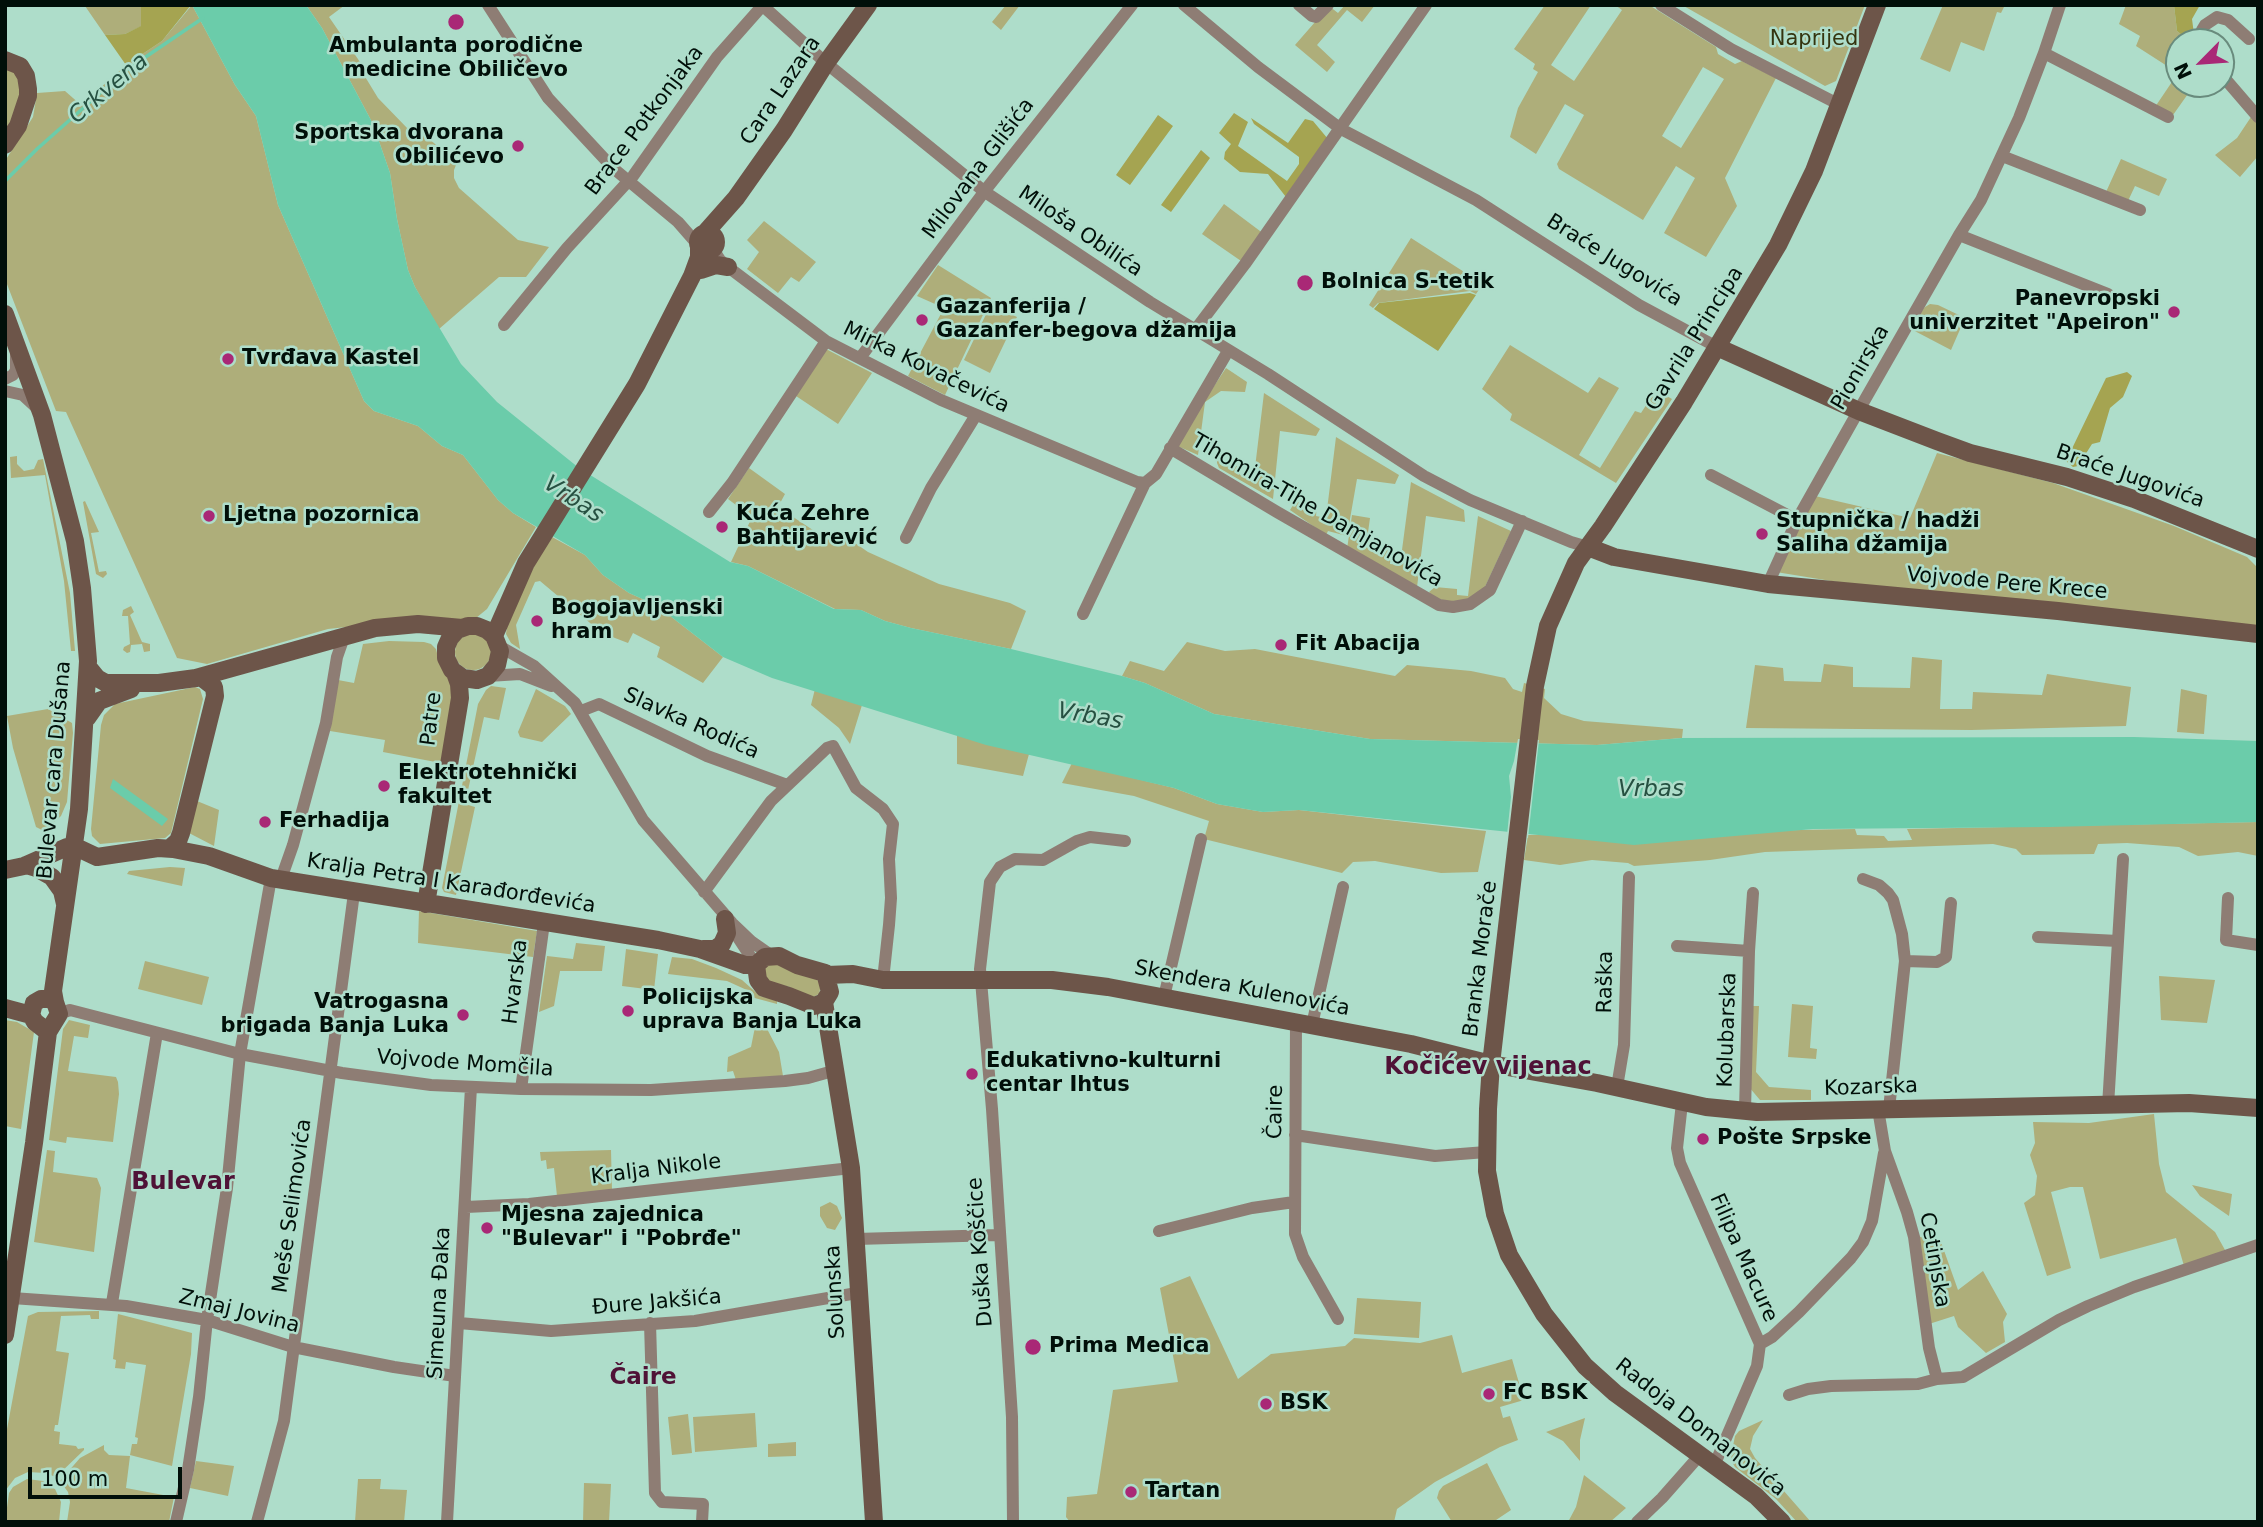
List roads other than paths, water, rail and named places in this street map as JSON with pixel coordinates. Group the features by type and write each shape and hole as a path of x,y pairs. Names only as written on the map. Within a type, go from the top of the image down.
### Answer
{"main road":[{"name":"Gavrila Principa","path":"1535,686 1543,641 1576,564 1717,347 1782,237 1814,170 1877,5"},
{"name":"Cara Lazara","path":"529,557 637,384 697,273 699,257 865,7"},
{"path":"5,60 20,66 26,76 28,89 18,125 5,145"},
{"path":"697,273 716,265 728,267"},
{"name":"Bulevar cara Dušana","path":"5,314 42,415 77,551 88,667 75,847 47,1012 5,1335"},
{"name":"Braće Jugovića","path":"1717,347 1859,411 1970,453 2067,477 2134,499 2258,549"},
{"name":"Vojvode Pere Krece","path":"1588,547 1614,557 1768,584 2058,611 2258,634"},
{"name":"Patre","path":"426,904 460,698 459,684 446,652 448,642 453,634 468,627 496,606 529,557"},
{"name":"Patre","path":"448,771 468,700 482,678 497,665 497,641 529,557"},
{"path":"88,667 97,678 106,683 159,682 201,677 390,625 484,628 497,641"},
{"path":"349,636 428,636 437,643 451,668"},
{"path":"170,848 178,841 181,833 215,692 226,677 249,663"},
{"name":"Patre","path":"451,668 467,680 482,678"},
{"path":"201,677 210,683 215,692"},
{"path":"85,722 94,706 104,697 159,682"},
{"name":"Branka Morače","path":"1491,1064 1535,686"},
{"name":"Kralja Petra I Karađorđevića","path":"181,833 190,844 209,856"},
{"path":"5,870 26,865 61,849 75,847"},
{"name":"Kralja Petra I Karađorđevića","path":"75,847 94,857 170,848 209,856 276,879 658,940 694,948 745,965 783,957 797,965 818,969 827,990 814,1006 768,991 745,975 694,948"},
{"name":"Bulevar cara Dušana","path":"66,906 83,870 107,857"},
{"path":"26,865 36,867 52,877 62,891 66,906"},
{"path":"694,948 715,949 722,944 727,933 724,919"},
{"path":"760,985 756,975 764,961"},
{"name":"Skendera Kulenovića","path":"827,990 853,974 881,979 1052,980 1164,996 1411,1044 1491,1064"},
{"name":"Solunska","path":"827,990 833,1067 851,1168 874,1522"},
{"name":"Solunska","path":"800,1000 817,1021 833,1067"},
{"path":"5,1007 47,1012"},
{"name":"Kozarska","path":"1491,1064 1682,1102 1745,1111 1818,1112 2189,1103 2258,1108"},
{"name":"Radoja Domanovića","path":"1491,1064 1486,1152 1491,1196 1501,1233 1518,1272 1544,1314 1585,1366 1615,1393 1756,1496 1782,1522"}],"street":[{"name":"Mirka Kovačevića","path":"488,5 548,99 594,149 628,181 708,243 728,267 826,341 976,415 1145,483"},
{"name":"Milovana Glišića","path":"860,358 985,192 1132,5"},
{"name":"Braće Jugovića","path":"1184,5 1258,67 1340,128 1476,200 1639,305 1717,347"},
{"path":"1299,5 1312,16 1316,16 1328,5"},
{"path":"1195,330 1426,5"},
{"path":"1661,5 1731,49 1840,105"},
{"name":"Pionirska","path":"1768,584 1797,520 1981,200 2044,53 2060,5"},
{"name":"Brace Potkonjaka","path":"504,325 567,248 628,181 717,57 763,6"},
{"name":"Miloša Obilića","path":"763,6 826,63 985,192 1195,330 1424,476 1470,499 1588,547"},
{"path":"2203,28 2217,17 2228,19 2249,39"},
{"path":"2044,53 2168,117"},
{"path":"2235,91 2258,117"},
{"path":"2002,156 2140,210"},
{"path":"1959,235 2108,294"},
{"path":"5,379 13,375 17,366 14,337"},
{"path":"709,512 732,483 826,341"},
{"path":"1083,614 1145,483 1156,474 1228,351"},
{"path":"5,391 23,395 34,402 42,415"},
{"path":"906,538 931,488 976,415"},
{"name":"Tihomira-Tihe Damjanovića","path":"1170,447 1439,605 1453,607 1470,604 1490,590 1521,521"},
{"path":"1711,475 1797,520"},
{"path":"176,1522 188,1470 199,1397 252,974 276,879 293,845 326,723 337,657 349,636"},
{"path":"497,641 534,666 581,711 643,820 724,919 764,961"},
{"path":"482,678 520,674 561,691"},
{"name":"Slavka Rodića","path":"581,711 599,705 708,756 787,785"},
{"path":"708,897 771,801 827,748 835,747 856,788 883,808 893,824 889,859 890,925 881,979"},
{"path":"981,980 990,882 1000,867 1015,859 1042,860 1083,838 1098,836 1125,841"},
{"path":"1164,996 1200,839"},
{"path":"2108,1106 2123,859"},
{"name":"Raška","path":"1617,1087 1624,1045 1629,877"},
{"name":"Cetinjska","path":"1863,879 1879,885 1893,900 1902,934 1905,961 1883,1109 1885,1151 1914,1237 1929,1348 1937,1379"},
{"name":"Čaire","path":"1338,1319 1297,1244 1294,1135 1304,1023 1343,887"},
{"name":"Meše Selimovića","path":"257,1522 284,1421 354,893"},
{"name":"Kolubarska","path":"1745,1111 1753,893"},
{"path":"708,897 752,942 764,961"},
{"path":"2228,898 2225,940 2258,945"},
{"path":"1905,961 1937,962 1946,957 1951,903"},
{"name":"Hvarska","path":"521,1089 544,923"},
{"path":"2038,937 2118,941"},
{"name":"Kolubarska","path":"1678,946 1749,951"},
{"name":"Duška Koščice","path":"981,980 1012,1417 1013,1522"},
{"name":"Vojvode Momčila","path":"47,1012 70,1010 240,1054 330,1071 431,1085 629,1090 700,1087 808,1078 833,1067"},
{"path":"112,1303 157,1033"},
{"name":"Simeuna Đaka","path":"447,1522 471,1087"},
{"name":"Filipa Macure","path":"1637,1522 1675,1484 1707,1461 1757,1366 1760,1344 1680,1163 1677,1148 1682,1102"},
{"path":"1294,1135 1435,1156 1486,1152"},
{"path":"1760,1344 1772,1337 1799,1312 1863,1242 1874,1213 1885,1151"},
{"name":"Kralja Nikole","path":"466,1207 528,1204 851,1168"},
{"path":"1159,1231 1252,1208 1294,1202"},
{"path":"856,1239 998,1235"},
{"path":"1789,1395 1830,1386 1918,1384 1937,1379 1955,1379 1970,1374 2059,1320 2113,1295 2258,1245"},
{"name":"Đure Jakšića","path":"459,1323 551,1331 712,1320 858,1293"},
{"name":"Zmaj Jovina","path":"9,1298 112,1303 207,1320 293,1346 387,1366 455,1376"},
{"path":"650,1323 655,1493 662,1502 703,1504 702,1522"}],"water":[{"name":"Vrbas","path":"192,5 306,5 322,28 373,124 390,173 408,270 415,287 461,364 497,402 579,468 730,562 748,566 834,609 861,610 885,621 911,628 1122,676 1145,683 1214,714 1370,739 1597,745 1682,738 2134,737 2258,741 2258,822 1813,829 1634,845 1299,810 1263,812 1217,804 1174,788 986,745 772,678 723,657 656,605 629,593 603,575 585,555 513,513 498,500 463,455 442,446 418,426 374,411 364,401 278,205 256,116 235,85"},
{"path":"113,779 168,819 162,826 110,788"}],"waterway":[{"name":"Crkvena","path":"5,181 125,71 203,18"}],"place":[{"name":"Ambulanta porodične medicine Obiličevo","path":"456,22"},
{"name":"Sportska dvorana Obilićevo","path":"518,146"},
{"name":"Bolnica S-tetik","path":"1305,283"},
{"name":"Panevropski univerzitet \"Apeiron\"","path":"2174,312"},
{"name":"Gazanferija / Gazanfer-begova džamija","path":"922,320"},
{"name":"Tvrđava Kastel","path":"228,359"},
{"name":"Ljetna pozornica","path":"209,516"},
{"name":"Kuća Zehre Bahtijarević","path":"722,527"},
{"name":"Stupnička / hadži Saliha džamija","path":"1762,534"},
{"name":"Bogojavljenski hram","path":"537,621"},
{"name":"Fit Abacija","path":"1281,645"},
{"name":"Elektrotehnički fakultet","path":"384,786"},
{"name":"Ferhadija","path":"265,822"},
{"name":"Policijska uprava Banja Luka","path":"628,1011"},
{"name":"Vatrogasna brigada Banja Luka","path":"463,1015"},
{"name":"Edukativno-kulturni centar Ihtus","path":"972,1074"},
{"name":"Pošte Srpske","path":"1703,1139"},
{"name":"Mjesna zajednica \"Bulevar\" i \"Pobrđe\"","path":"487,1228"},
{"name":"Prima Medica","path":"1033,1347"},
{"name":"FC BSK","path":"1489,1394"},
{"name":"BSK","path":"1266,1404"},
{"name":"Tartan","path":"1131,1492"}],"district":[{"name":"Kočićev vijenac","path":"1488,1068"},
{"name":"Bulevar","path":"183,1183"},
{"name":"Čaire","path":"643,1378"}],"park label":[{"name":"Naprijed","path":"1814,40"}]}
